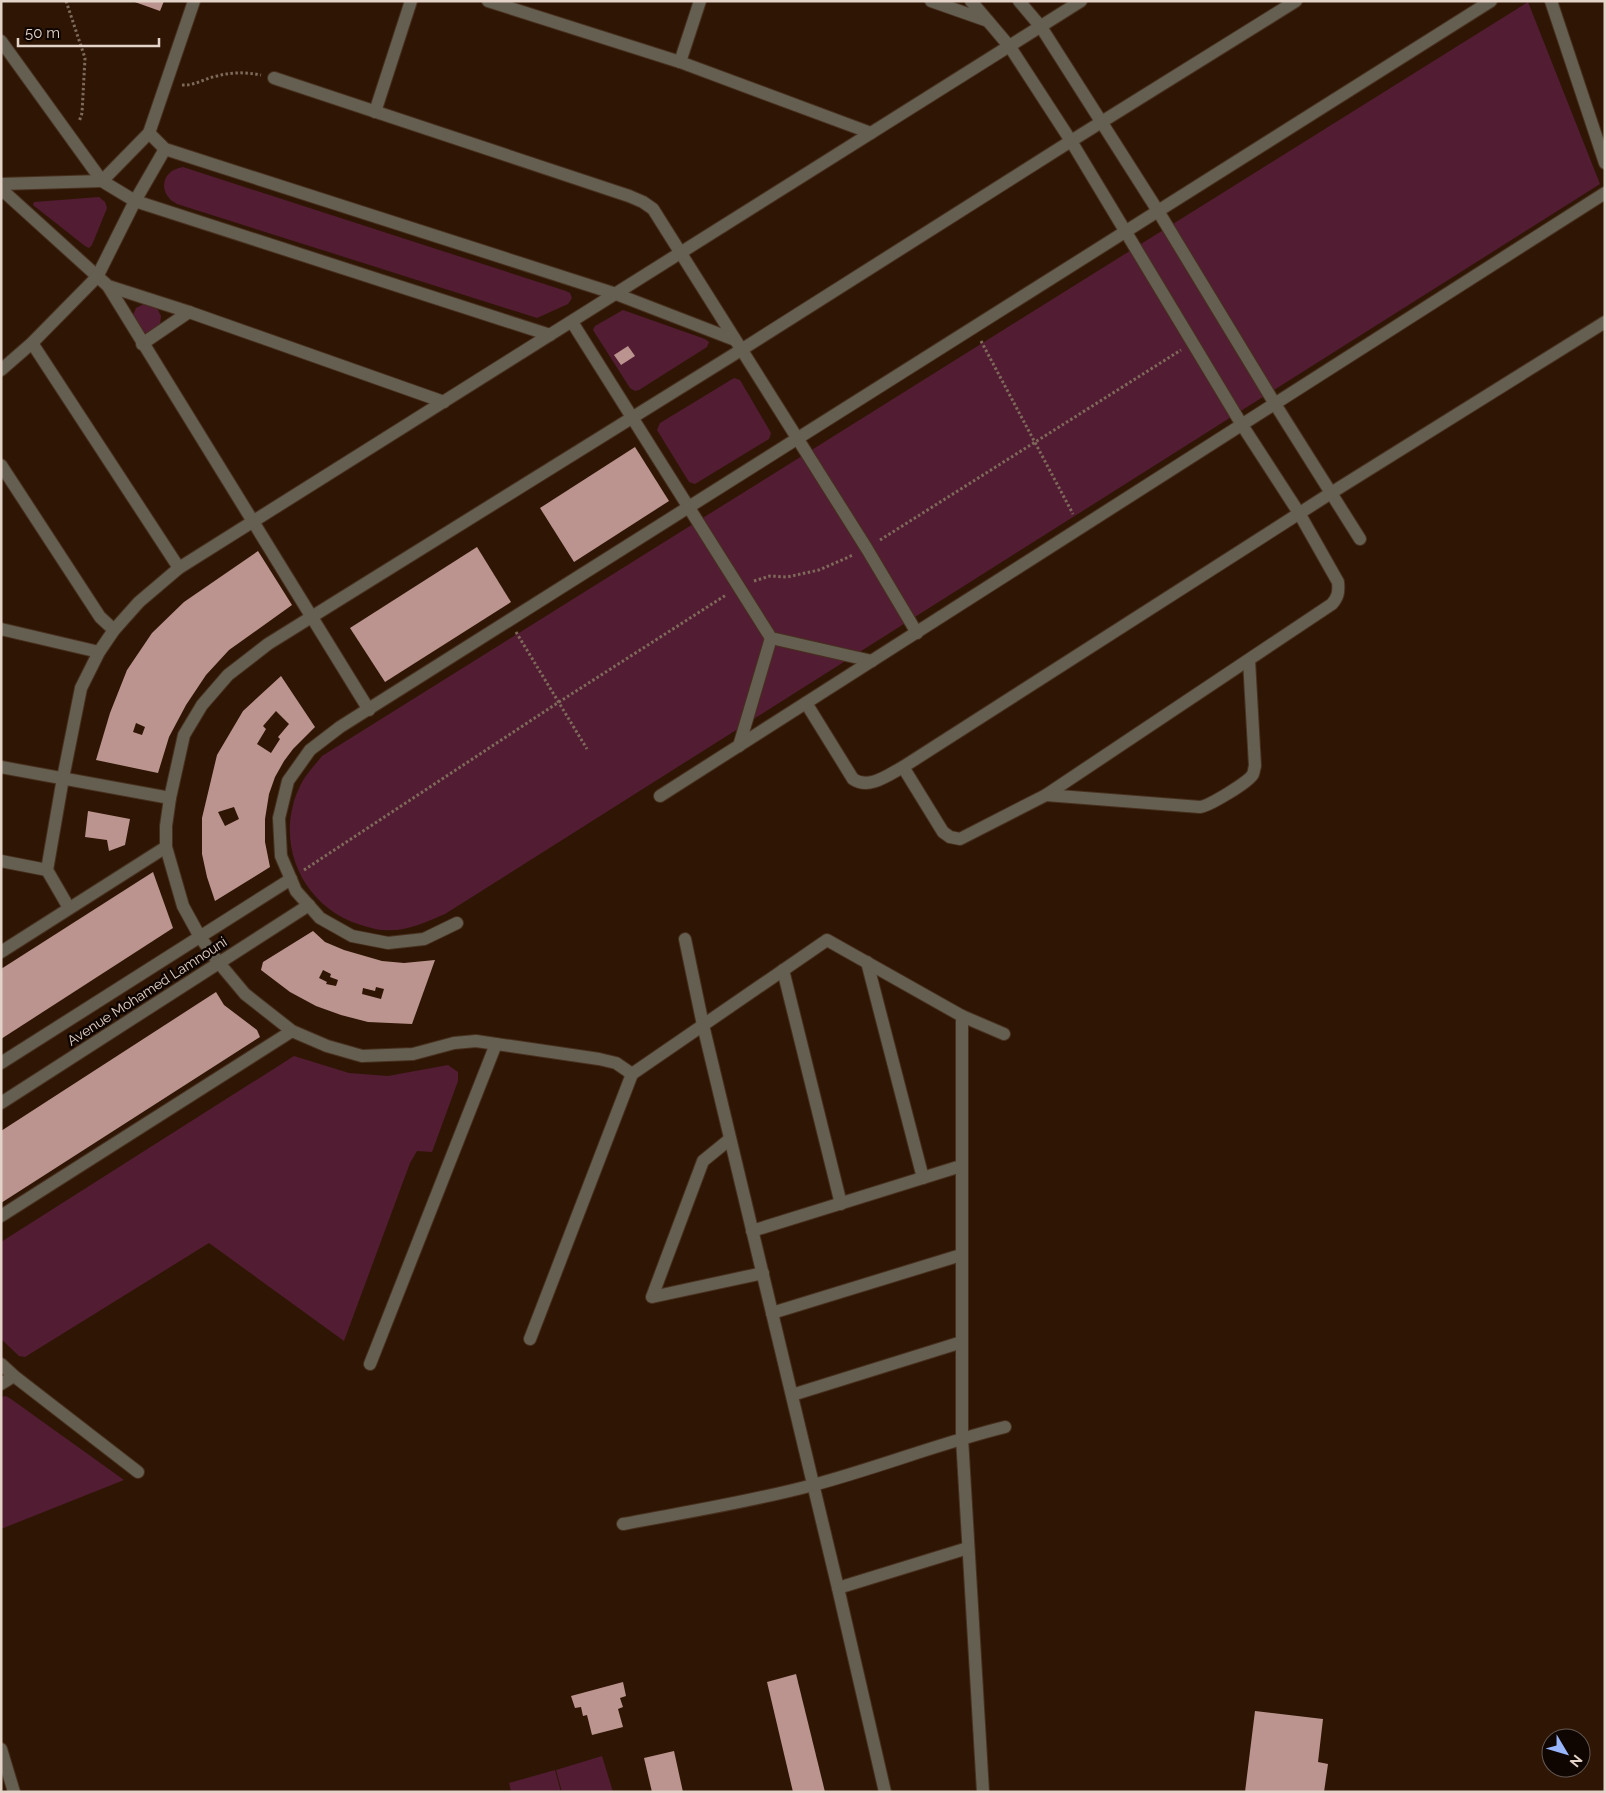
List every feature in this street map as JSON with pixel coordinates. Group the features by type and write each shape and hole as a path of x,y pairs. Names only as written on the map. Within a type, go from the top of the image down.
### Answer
{"street":[{"path":"1,184 102,181 149,133 194,1"},
{"path":"376,112 411,1"},
{"path":"488,1 680,62 871,133"},
{"path":"680,62 700,1"},
{"path":"931,1 988,21"},
{"path":"903,767 942,832 955,839 960,839 1046,795 1332,604 1338,594 1338,582 1299,513 1242,425 1071,141 1010,46 971,1"},
{"path":"1019,1 1041,27 1158,211 1275,404 1360,539"},
{"path":"69,908 47,870 63,778 82,688 99,652 114,630 139,602 179,568 1081,1"},
{"path":"632,1074 616,1063 600,1059 476,1041 454,1042 413,1054 362,1056 327,1046 292,1031 245,994 200,937 183,906 166,847 166,826 170,798 184,735 202,705 228,675 268,644 632,418 738,345 1102,123 1296,1"},
{"path":"457,924 424,939 388,943 352,936 320,918 296,891 281,856 278,818 288,781 310,750 340,727 1490,1"},
{"path":"1551,1 1605,163"},
{"path":"1,41 102,181 135,201 550,335"},
{"path":"274,78 643,202 653,210 867,549 917,633"},
{"path":"149,133 165,149 616,294 738,345"},
{"path":"1,370 32,343 98,277 135,201 165,149"},
{"path":"1,189 108,286 369,710"},
{"path":"660,796 1605,193"},
{"path":"108,286 189,312 444,402"},
{"path":"142,344 189,312"},
{"path":"572,322 770,638 872,661"},
{"path":"806,703 853,779 859,782 872,782 903,767 1299,513 1605,322"},
{"path":"32,343 179,568"},
{"path":"1,465 100,617 114,630"},
{"path":"2,629 99,652"},
{"path":"740,746 770,638"},
{"path":"1046,795 1200,807 1210,804 1247,780 1253,775 1255,766 1249,660"},
{"path":"1,767 170,798"},
{"path":"1,952 166,847"},
{"path":"1,861 47,870"},
{"name":"Avenue Mohamed Lamnouni","path":"1,1063 291,879"},
{"name":"Avenue Mohamed Lamnouni","path":"1,1103 309,905"},
{"path":"685,939 703,1025 814,1485 885,1792"},
{"path":"530,1339 632,1074 827,940 962,1016 1004,1034"},
{"path":"867,962 923,1178"},
{"path":"783,970 840,1204"},
{"path":"962,1016 962,1438 983,1792"},
{"path":"1,1216 292,1031"},
{"path":"370,1364 496,1044"},
{"path":"730,1138 703,1161 652,1297 762,1273"},
{"path":"752,1231 962,1166"},
{"path":"772,1313 962,1255"},
{"path":"792,1395 962,1342"},
{"path":"1,1364 138,1472"},
{"path":"1,1384 14,1376"},
{"path":"623,1524 733,1504 814,1485 962,1438 1005,1427"},
{"path":"838,1588 968,1548"},
{"path":"1,1749 14,1792"}],"path":[{"path":"66,1 85,58 82,113 74,141"},
{"path":"167,82 189,86 216,76 246,72 274,78"},
{"path":"974,327 1081,528"},
{"path":"510,620 587,749"}],"shaded area":[{"path":"1528,2 1600,184 445,914 422,924 399,930 379,930 346,919 326,907 311,891 299,872 292,851 290,829 293,806 301,784 322,756"},
{"path":"183,167 566,291 570,293 572,298 568,304 537,318 177,204 166,194 164,183 170,173"},
{"path":"99,197 105,202 107,208 92,245 89,248 33,205 34,202"},
{"path":"144,304 157,308 161,316 160,325 148,333 143,333 132,317 136,308"},
{"path":"623,310 705,339 709,342 707,347 635,391 630,388 593,330 595,326"},
{"path":"734,378 740,380 771,433 769,439 695,484 689,482 657,430 660,423"},
{"path":"294,1056 349,1073 388,1076 448,1065 458,1072 458,1081 432,1152 417,1151 410,1163 344,1341 209,1243 25,1357 19,1356 1,1339 1,1242"},
{"path":"6,1396 124,1480 1,1529 1,1397"},
{"path":"602,1756 613,1792 562,1792 556,1770"},
{"path":"555,1770 561,1792 511,1792 509,1783"}],"building":[{"path":"132,1 164,1 160,11"},
{"path":"628,346 635,356 621,365 614,355"},
{"path":"635,447 669,501 574,562 540,508"},
{"path":"477,547 511,602 385,682 350,628"},
{"path":"258,551 292,605 229,650 206,675 186,705 169,737 158,773 96,760 110,713 127,670 152,633 184,602","holes":["136,723 145,727 142,735 133,732"]},
{"path":"281,676 315,727 284,761 275,777 269,794 265,819 265,842 270,867 215,901 202,854 202,818 217,755 243,711","holes":["276,711 289,724 278,737 280,739 271,753 257,744 266,729 263,726","234,807 239,819 225,826 218,812"]},
{"path":"88,811 130,819 125,845 109,851 107,840 85,837"},
{"path":"153,872 173,928 1,1039 1,969"},
{"path":"313,931 325,942 344,950 382,961 404,963 435,960 412,1024 368,1022 316,1006 290,992 261,970 263,962","holes":["323,970 331,974 330,977 338,980 336,986 326,984 327,982 319,978","376,987 384,989 381,999 362,994 363,988 375,991"]},
{"path":"216,992 224,1005 257,1030 260,1037 1,1203 1,1131"},
{"path":"796,1674 825,1792 793,1792 767,1682"},
{"path":"623,1682 626,1696 620,1698 623,1707 618,1709 623,1727 592,1735 587,1715 583,1716 581,1707 575,1708 571,1696"},
{"path":"1255,1711 1323,1719 1318,1762 1328,1764 1324,1792 1245,1792"},
{"path":"674,1751 683,1792 652,1792 644,1758"}]}
